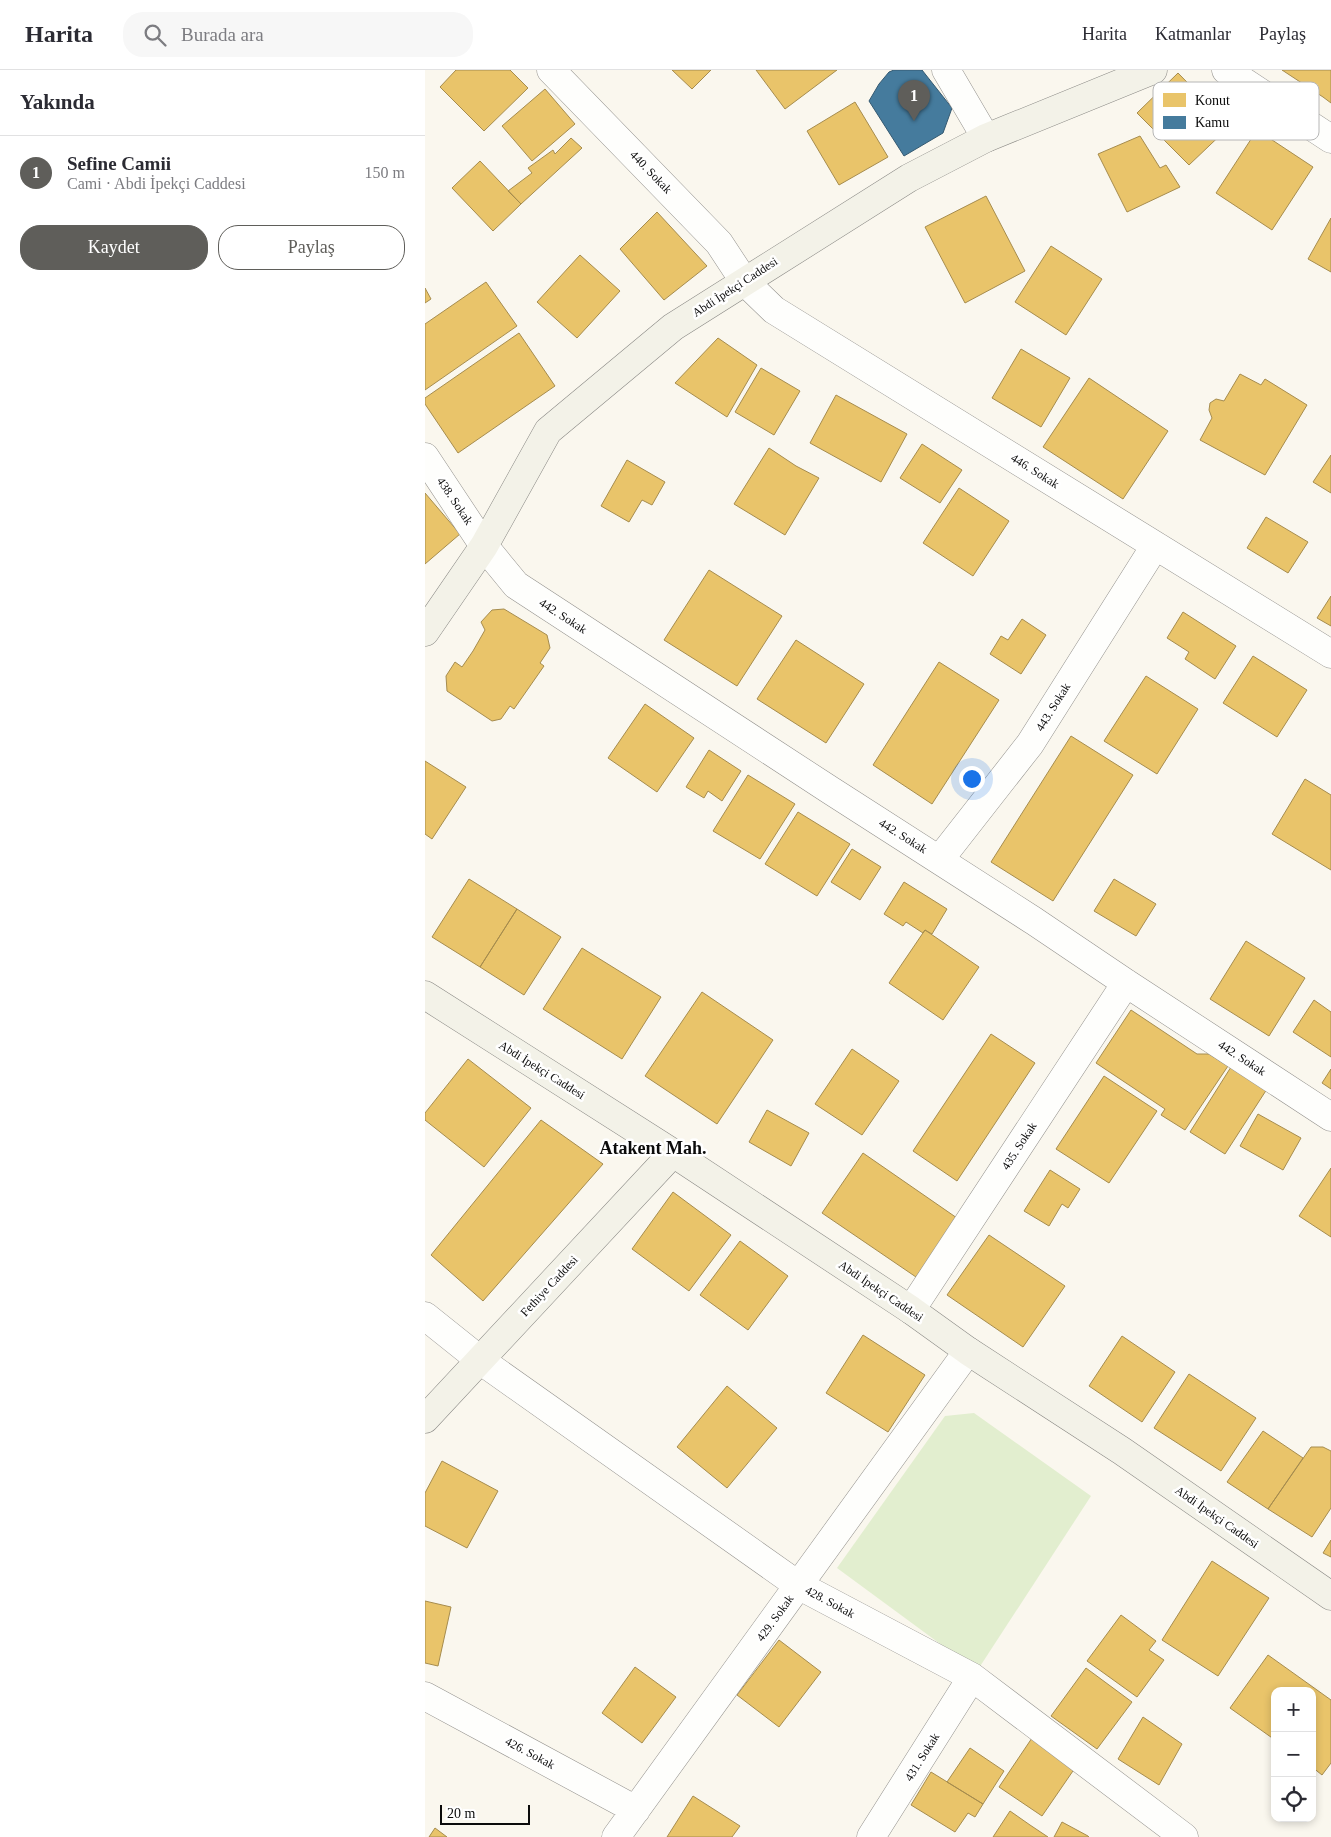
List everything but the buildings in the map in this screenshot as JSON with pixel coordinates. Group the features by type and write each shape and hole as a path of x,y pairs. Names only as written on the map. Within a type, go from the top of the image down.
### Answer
{"street":[{"name":"440. Sokak","path":"551,70 719,243 744,281"},
{"path":"946,70 986,138"},
{"name":"Abdi İpekçi Caddesi","path":"425,632 485,546 548,431 673,327 909,178 986,138 1153,70"},
{"path":"1226,70 1244,82"},
{"path":"1319,131 1331,139"},
{"name":"446. Sokak","path":"744,281 774,310 1331,654"},
{"name":"438. Sokak","path":"425,457 485,546"},
{"name":"442. Sokak","path":"485,546 516,585 829,790 940,859 1331,1117"},
{"name":"443. Sokak","path":"940,859 1030,744 1155,546"},
{"name":"435. Sokak","path":"911,1310 1127,983"},
{"name":"Abdi İpekçi Caddesi","path":"425,996 673,1153 911,1310 968,1351 1122,1451 1331,1596"},
{"name":"Fethiye Caddesi","path":"425,1419 673,1153"},
{"name":"428. Sokak","path":"425,1316 480,1360 798,1585 972,1677 1184,1837"},
{"name":"429. Sokak","path":"616,1837 968,1351"},
{"name":"431. Sokak","path":"871,1837 972,1677"},
{"name":"426. Sokak","path":"425,1696 635,1810"}],"green space":[{"path":"974,1413 1091,1496 977,1671 837,1568 945,1416"}],"place":[{"name":"Sefine Camii","path":"914,121"}],"district":[{"name":"Atakent Mah.","path":"653,1148"}]}
